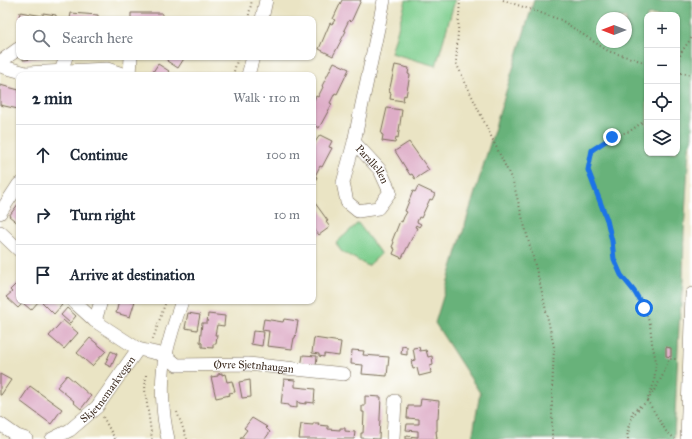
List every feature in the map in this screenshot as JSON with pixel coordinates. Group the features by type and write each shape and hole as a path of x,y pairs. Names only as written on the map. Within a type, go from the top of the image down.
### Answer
{"street":[{"path":"263,16 266,0"},
{"name":"Parallellen","path":"354,142 380,170 390,192 378,208 358,211 347,202 343,183 354,142 384,0"},
{"path":"0,62 16,50"},
{"path":"61,71 65,60"},
{"path":"130,72 131,60"},
{"path":"249,72 252,60"},
{"path":"0,66 22,72"},
{"path":"44,72 107,69 116,72"},
{"path":"0,213 16,189"},
{"path":"0,232 16,247"},
{"path":"686,439 688,354 692,294"},
{"path":"76,304 95,320 138,349"},
{"path":"95,320 100,304"},
{"path":"168,439 163,420 163,378 165,355 181,304"},
{"name":"Øvre Sjetnhaugan","path":"138,349 165,355 177,364 248,364 344,374"},
{"name":"Skjetnemarkvegen","path":"52,439 70,430 97,406 138,349"},
{"path":"393,439 395,400"},
{"path":"0,424 17,436 26,439"}],"path":[{"path":"249,16 252,0"},
{"path":"460,0 456,63 513,182 541,288 554,346 552,439"},
{"path":"503,0 561,20 608,52 644,63"},
{"path":"680,56 692,37"},
{"path":"234,72 237,60"},
{"path":"680,73 692,75"},
{"path":"646,120 630,131 612,137 592,150 588,170 607,220 612,241 614,259 621,275 634,291 644,308 650,324 656,361 654,383 647,401"},
{"path":"153,339 165,304"},
{"path":"627,438 632,412 647,401 662,377 669,359 688,354"},
{"path":"146,375 145,390 152,439"},
{"path":"647,401 658,416 666,431 675,439"},
{"path":"97,406 115,439"},
{"path":"176,407 177,414 187,439"}],"green space":[{"path":"406,0 455,0 436,66 391,53"},
{"path":"534,0 692,0 692,137 689,149 684,232 683,281 679,326 674,439 472,439 480,393 435,323"},
{"path":"358,223 381,254 368,266 341,251 336,243"}],"building":[{"path":"342,0 361,0 351,22 349,20 344,30 346,31 333,56 319,49 330,23 332,24 335,20 333,19"},
{"path":"20,12 43,16 19,16"},
{"path":"43,13 56,15 43,16"},
{"path":"71,13 98,15 98,16 70,16"},
{"path":"131,13 162,13 162,16 131,16"},
{"path":"168,60 183,60 178,68"},
{"path":"334,62 349,69 337,94 335,93 330,103 332,104 319,128 316,126 316,96 318,97 323,87 322,86"},
{"path":"158,64 169,71 168,72 153,72"},
{"path":"395,65 409,68 408,74 410,75 406,96 404,95 403,101 390,99 391,93 389,92"},
{"path":"0,85 16,89 16,109 0,105"},
{"path":"387,108 402,110 398,138 396,137 395,143 382,141 383,135 381,134"},
{"path":"320,135 332,141 329,147 332,148 322,167 320,166 316,174 316,141"},
{"path":"409,142 429,170 415,179 412,174 410,175 395,151"},
{"path":"418,186 435,194 432,200 430,199 421,218 419,217 417,222 421,224 419,227 416,225 415,227 417,228 402,258 393,254 395,249 392,247 394,242 392,241 400,221 402,222 407,212 405,211 413,191 415,192"},
{"path":"316,204 328,221 326,222 330,227 319,235 316,231"},
{"path":"16,207 16,222 9,216"},
{"path":"16,284 16,304 22,304 18,308 6,297 12,292 10,290"},
{"path":"24,304 36,304 31,310"},
{"path":"44,304 62,305 54,314"},
{"path":"118,304 134,304 130,317 116,313"},
{"path":"67,308 76,316 70,323 61,315"},
{"path":"188,313 200,315 197,330 185,328"},
{"path":"208,314 225,316 224,326 217,325 215,335 217,335 216,344 213,344 213,348 202,347 202,343 200,342 202,323 207,323"},
{"path":"264,319 283,322 284,319 298,321 292,349 267,346 269,331 262,330"},
{"path":"63,320 78,333 64,349 49,336"},
{"path":"253,331 264,332 262,346 251,344"},
{"path":"90,338 106,351 92,366 77,353"},
{"path":"314,338 341,342 339,356 324,354 324,357 319,356 319,354 312,353"},
{"path":"402,346 407,347 407,355 401,354"},
{"path":"419,347 420,351 426,350 428,357 432,356 433,365 430,366 431,373 419,376 417,368 413,369 411,361 415,360 413,348"},
{"path":"666,347 671,348 671,357 666,356"},
{"path":"352,350 364,351 363,355 389,357 387,376 362,374 363,365 351,364"},
{"path":"111,351 117,354 111,367 105,364"},
{"path":"303,355 317,356 316,368 301,367"},
{"path":"222,373 222,375 225,374 227,382 232,381 235,392 229,393 230,395 216,398 211,377 218,376 218,374"},
{"path":"0,374 11,380 1,395 0,395"},
{"path":"67,375 91,396 81,409 57,387"},
{"path":"284,379 295,380 295,387 315,389 314,403 306,402 306,404 299,403 297,401 297,408 281,404"},
{"path":"250,380 251,397 242,398 239,382"},
{"path":"30,386 62,409 51,424 20,401"},
{"path":"365,396 381,397 379,439 361,438 361,433 363,433 364,412 362,412 362,406 365,406"},
{"path":"421,399 439,401 436,431 437,439 406,439 406,436 418,437 418,431 406,430 407,424 419,424 419,419 407,418 408,406 420,406"},
{"path":"252,418 267,427 266,428 270,432 265,439 240,439 247,430 244,428"},
{"path":"313,423 328,426 328,429 340,430 340,428 345,428 345,431 355,432 354,439 299,439 301,424 313,425"}],"route":[{"path":"612,137 592,150 588,170 607,220 612,241 614,259 621,275 634,291 644,308"}]}
